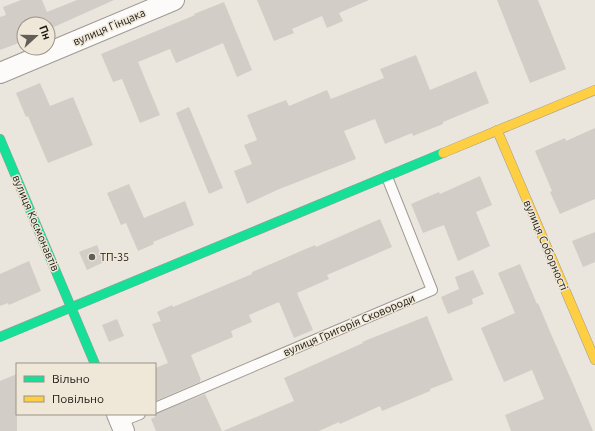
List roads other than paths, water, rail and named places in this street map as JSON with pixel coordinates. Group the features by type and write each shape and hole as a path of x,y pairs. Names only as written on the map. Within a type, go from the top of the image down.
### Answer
{"main road":[{"path":"0,337 388,178 497,130 595,90"},
{"name":"вулиця Соборності","path":"497,130 595,360"},
{"name":"вулиця Космонавтів","path":"0,139 95,363"}],"street":[{"name":"вулиця Гінцака","path":"0,73 174,0"}],"lane":[{"name":"вулиця Григорія Сковороди","path":"156,408 432,290 388,178"},
{"path":"120,422 138,415"}],"place":[{"name":"ТП-35","path":"92,257"}]}
